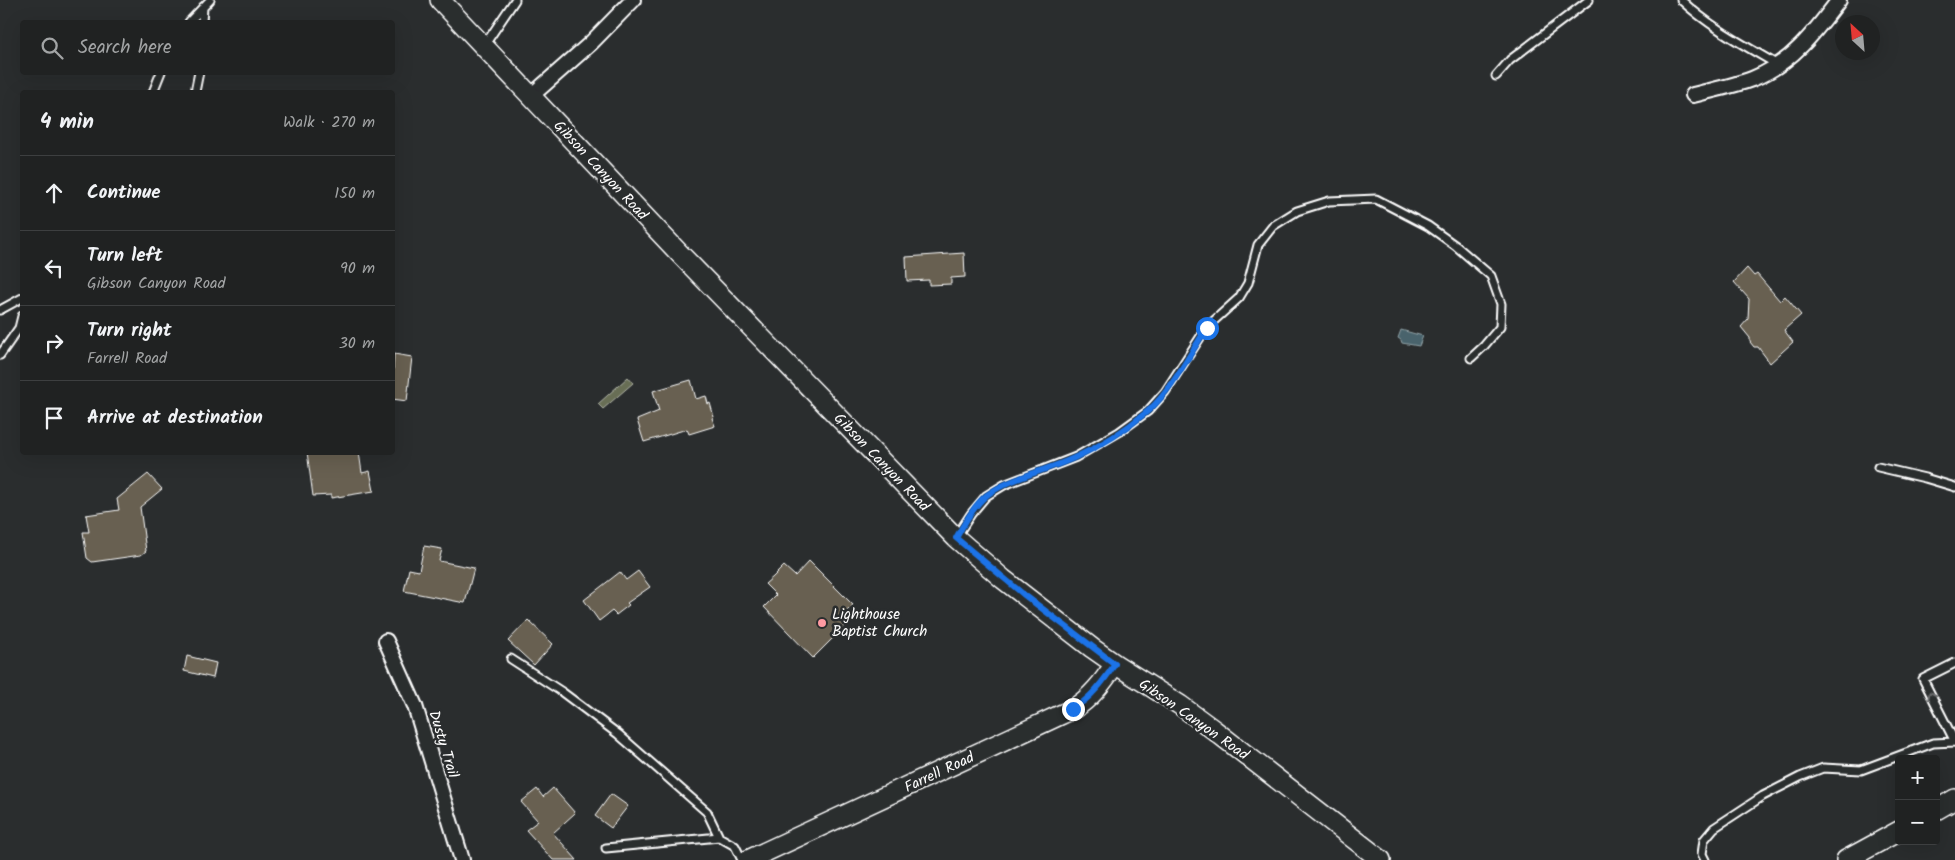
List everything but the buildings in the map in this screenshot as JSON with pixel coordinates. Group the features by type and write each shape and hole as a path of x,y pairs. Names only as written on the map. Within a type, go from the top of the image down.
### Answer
{"main road":[{"name":"Gibson Canyon Road","path":"440,0 681,255 956,538 1010,584 1115,664 1180,705 1214,730 1381,860"},
{"name":"Farrell Road","path":"748,860 1073,709 1096,691 1115,664"},
{"path":"1940,808 1955,799"},
{"path":"1846,860 1895,833"}],"street":[{"path":"531,96 591,43 633,0"},
{"path":"1693,95 1752,78 1778,65 1800,49 1839,0"},
{"name":"Dusty Trail","path":"386,641 415,706 462,860"}],"lane":[{"path":"191,20 210,0"},
{"path":"484,46 515,0"},
{"path":"1496,76 1510,60 1589,0"},
{"path":"1681,0 1704,20 1778,65"},
{"path":"202,20 203,7"},
{"path":"154,90 159,75"},
{"path":"195,90 198,75"},
{"path":"956,538 971,514 986,496 1004,485 1076,458 1119,432 1148,411 1166,392 1207,328 1239,298 1248,283 1258,245 1273,226 1297,211 1329,201 1376,198 1428,226 1456,246 1491,276 1501,304 1500,327 1471,358"},
{"path":"0,310 20,299"},
{"path":"0,355 20,324"},
{"path":"1878,467 1955,487"},
{"path":"511,659 562,692 618,734 707,812 719,836 735,846 742,860"},
{"path":"1705,860 1702,854 1704,840 1714,828 1763,796 1800,777 1823,768 1861,770 1933,743 1955,742 1923,679 1955,662"},
{"path":"606,848 719,836"}],"green space":[{"path":"628,377 633,383 603,409 598,404"}],"water":[{"path":"1401,330 1423,336 1419,346 1402,343 1398,338"}],"place":[{"name":"Lighthouse Baptist Church","path":"822,623"}],"route":[{"path":"1073,709 1096,691 1115,664 1023,594 956,538 971,514 986,496 1004,485 1076,458 1119,432 1148,411 1166,392 1207,328"}]}
